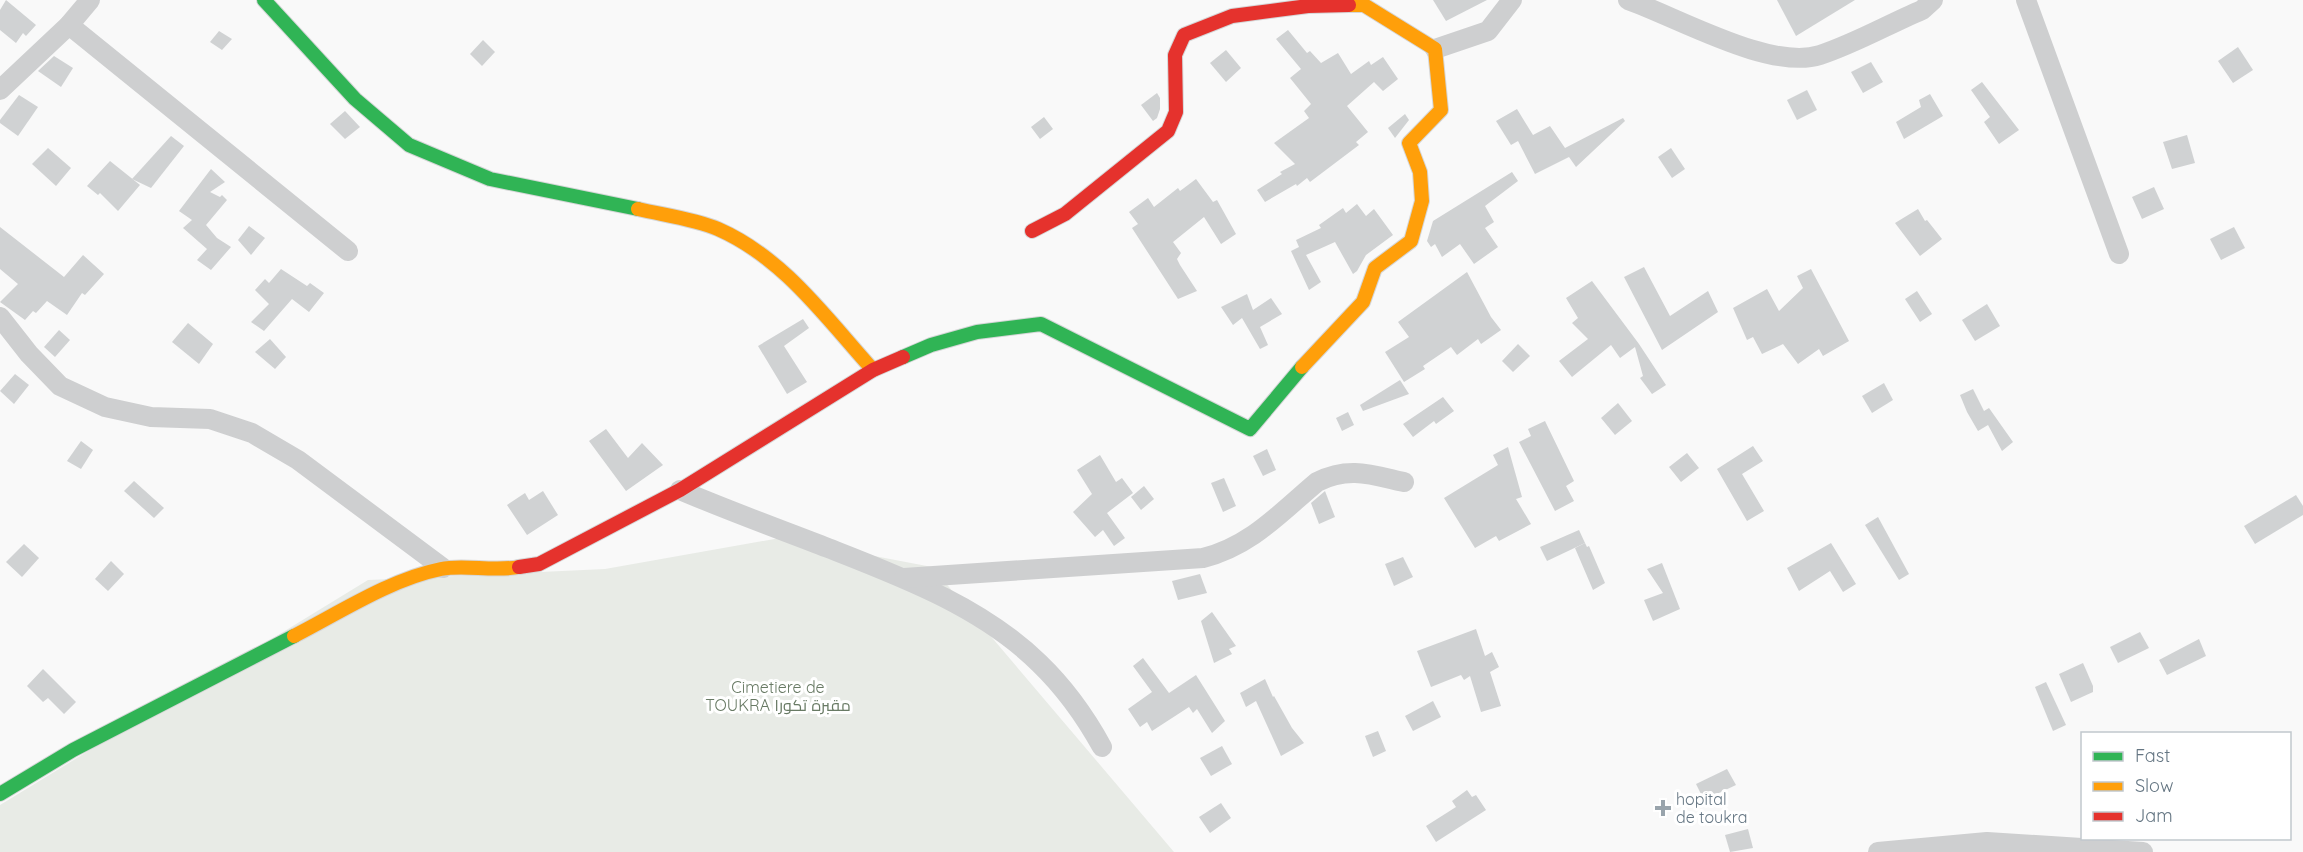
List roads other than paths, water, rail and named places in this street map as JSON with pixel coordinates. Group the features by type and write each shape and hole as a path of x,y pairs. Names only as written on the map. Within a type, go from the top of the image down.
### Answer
{"street":[{"path":"0,90 69,25 90,0"},
{"path":"264,0 355,99 409,145 490,178 607,201 716,228 757,249 793,280 873,370"},
{"path":"1435,49 1488,31 1512,0"},
{"path":"1628,0 1659,11 1733,44 1788,58 1819,56 1922,10 1933,0"},
{"path":"2026,0 2119,254"},
{"path":"1032,231 1065,214 1168,131 1176,112 1175,55 1184,35 1232,16 1308,6 1364,4 1435,49"},
{"path":"69,25 348,250"},
{"path":"0,794 73,750 411,577 443,568 504,570 539,564 680,490 873,370 931,345 977,332 1041,324 1250,429 1307,362 1363,302 1375,268 1411,241 1422,201 1420,172 1409,143 1441,110 1435,49"},
{"path":"0,317 29,354 60,386 105,407 152,417 210,419 252,433 298,460 443,568"},
{"path":"904,578 1203,558 1219,554 1249,540 1317,482 1330,476 1358,472 1404,482"},
{"path":"680,490 904,578 974,615 1018,645 1063,688 1089,724 1102,747"},
{"path":"1878,852 1987,843 2144,852"}],"place":[{"name":"hopital de toukra","path":"1663,808"}],"park label":[{"name":"Cimetiere de TOUKRA مقبرة تكورا","path":"778,696"}]}
